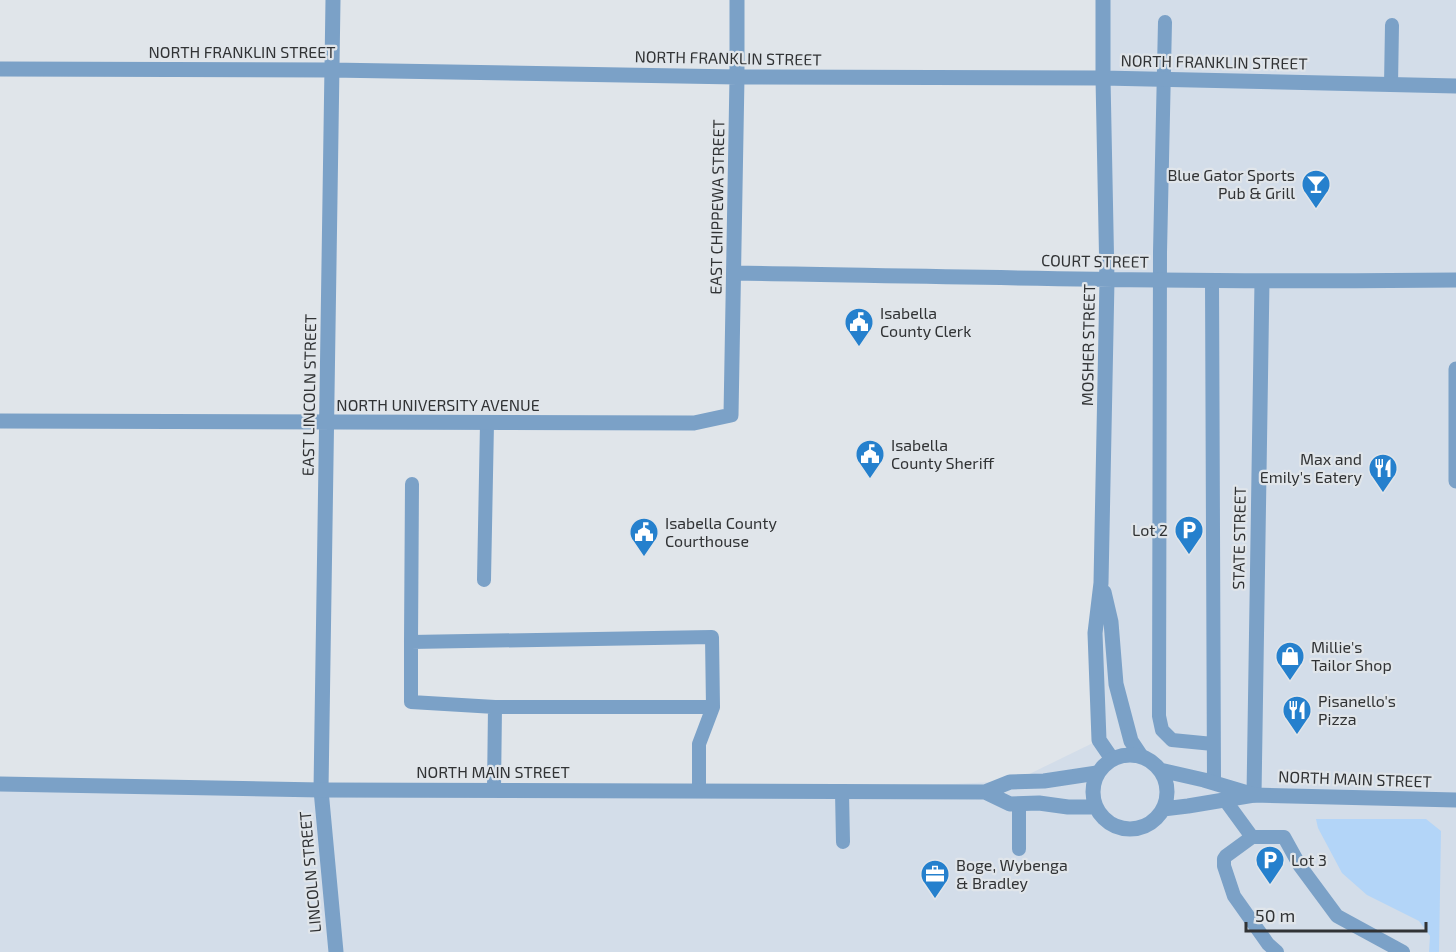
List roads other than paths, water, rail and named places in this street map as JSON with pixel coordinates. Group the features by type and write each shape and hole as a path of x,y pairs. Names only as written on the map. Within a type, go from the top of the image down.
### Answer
{"street":[{"name":"EAST LINCOLN STREET","path":"321,790 333,0"},
{"name":"EAST CHIPPEWA STREET","path":"731,415 738,77 737,0"},
{"name":"MOSHER STREET","path":"1103,0 1107,280 1101,583 1095,633 1099,740 1112,759"},
{"name":"NORTH FRANKLIN STREET","path":"0,69 331,70 738,77 1103,78 1456,86"},
{"name":"COURT STREET","path":"734,273 1107,280 1456,280"},
{"name":"STATE STREET","path":"1254,795 1262,281"},
{"path":"1456,369 1456,481"},
{"name":"NORTH UNIVERSITY AVENUE","path":"0,421 694,423 731,415"},
{"name":"MOSHER STREET","path":"1101,583 1111,622 1116,684 1131,741 1141,756"},
{"path":"1121,755 1141,756 1151,761 1165,779 1167,789 1163,808 1153,821 1145,825 1127,829 1117,827 1109,822 1096,807 1093,784 1104,765 1112,759 1121,755"},
{"name":"NORTH MAIN STREET","path":"1160,770 1214,782 1254,795"},
{"name":"NORTH MAIN STREET","path":"0,784 321,790 985,792 1010,782 1044,781 1098,773"},
{"name":"LINCOLN STREET","path":"321,790 336,952"},
{"name":"NORTH MAIN STREET","path":"985,792 1010,804 1039,803 1068,807 1096,807"},
{"name":"NORTH MAIN STREET","path":"1163,808 1254,795 1456,800"}],"lane":[{"path":"1165,22 1160,280 1159,716 1162,730 1172,740 1214,744"},
{"path":"1391,85 1392,25"},
{"path":"1212,281 1214,782"},
{"path":"484,580 487,423"},
{"path":"412,484 411,702 495,707 713,707"},
{"path":"411,642 712,637 713,707 699,744 699,791"},
{"path":"494,790 495,707"},
{"path":"842,792 843,842"},
{"path":"1225,800 1252,837"},
{"path":"1019,804 1019,849"},
{"path":"1277,952 1268,944 1234,896 1224,866 1226,856 1252,837 1284,837 1300,866 1337,916 1403,952"}],"place":[{"name":"Blue Gator Sports Pub & Grill","path":"1316,210"},
{"name":"Isabella County Clerk","path":"859,348"},
{"name":"Isabella County Sheriff","path":"870,480"},
{"name":"Max and Emily's Eatery","path":"1383,494"},
{"name":"Lot 2","path":"1189,556"},
{"name":"Isabella County Courthouse","path":"644,558"},
{"name":"Millie's Tailor Shop","path":"1290,682"},
{"name":"Pisanello's Pizza","path":"1297,736"},
{"name":"Lot 3","path":"1270,886"},
{"name":"Boge, Wybenga & Bradley","path":"935,900"}]}
